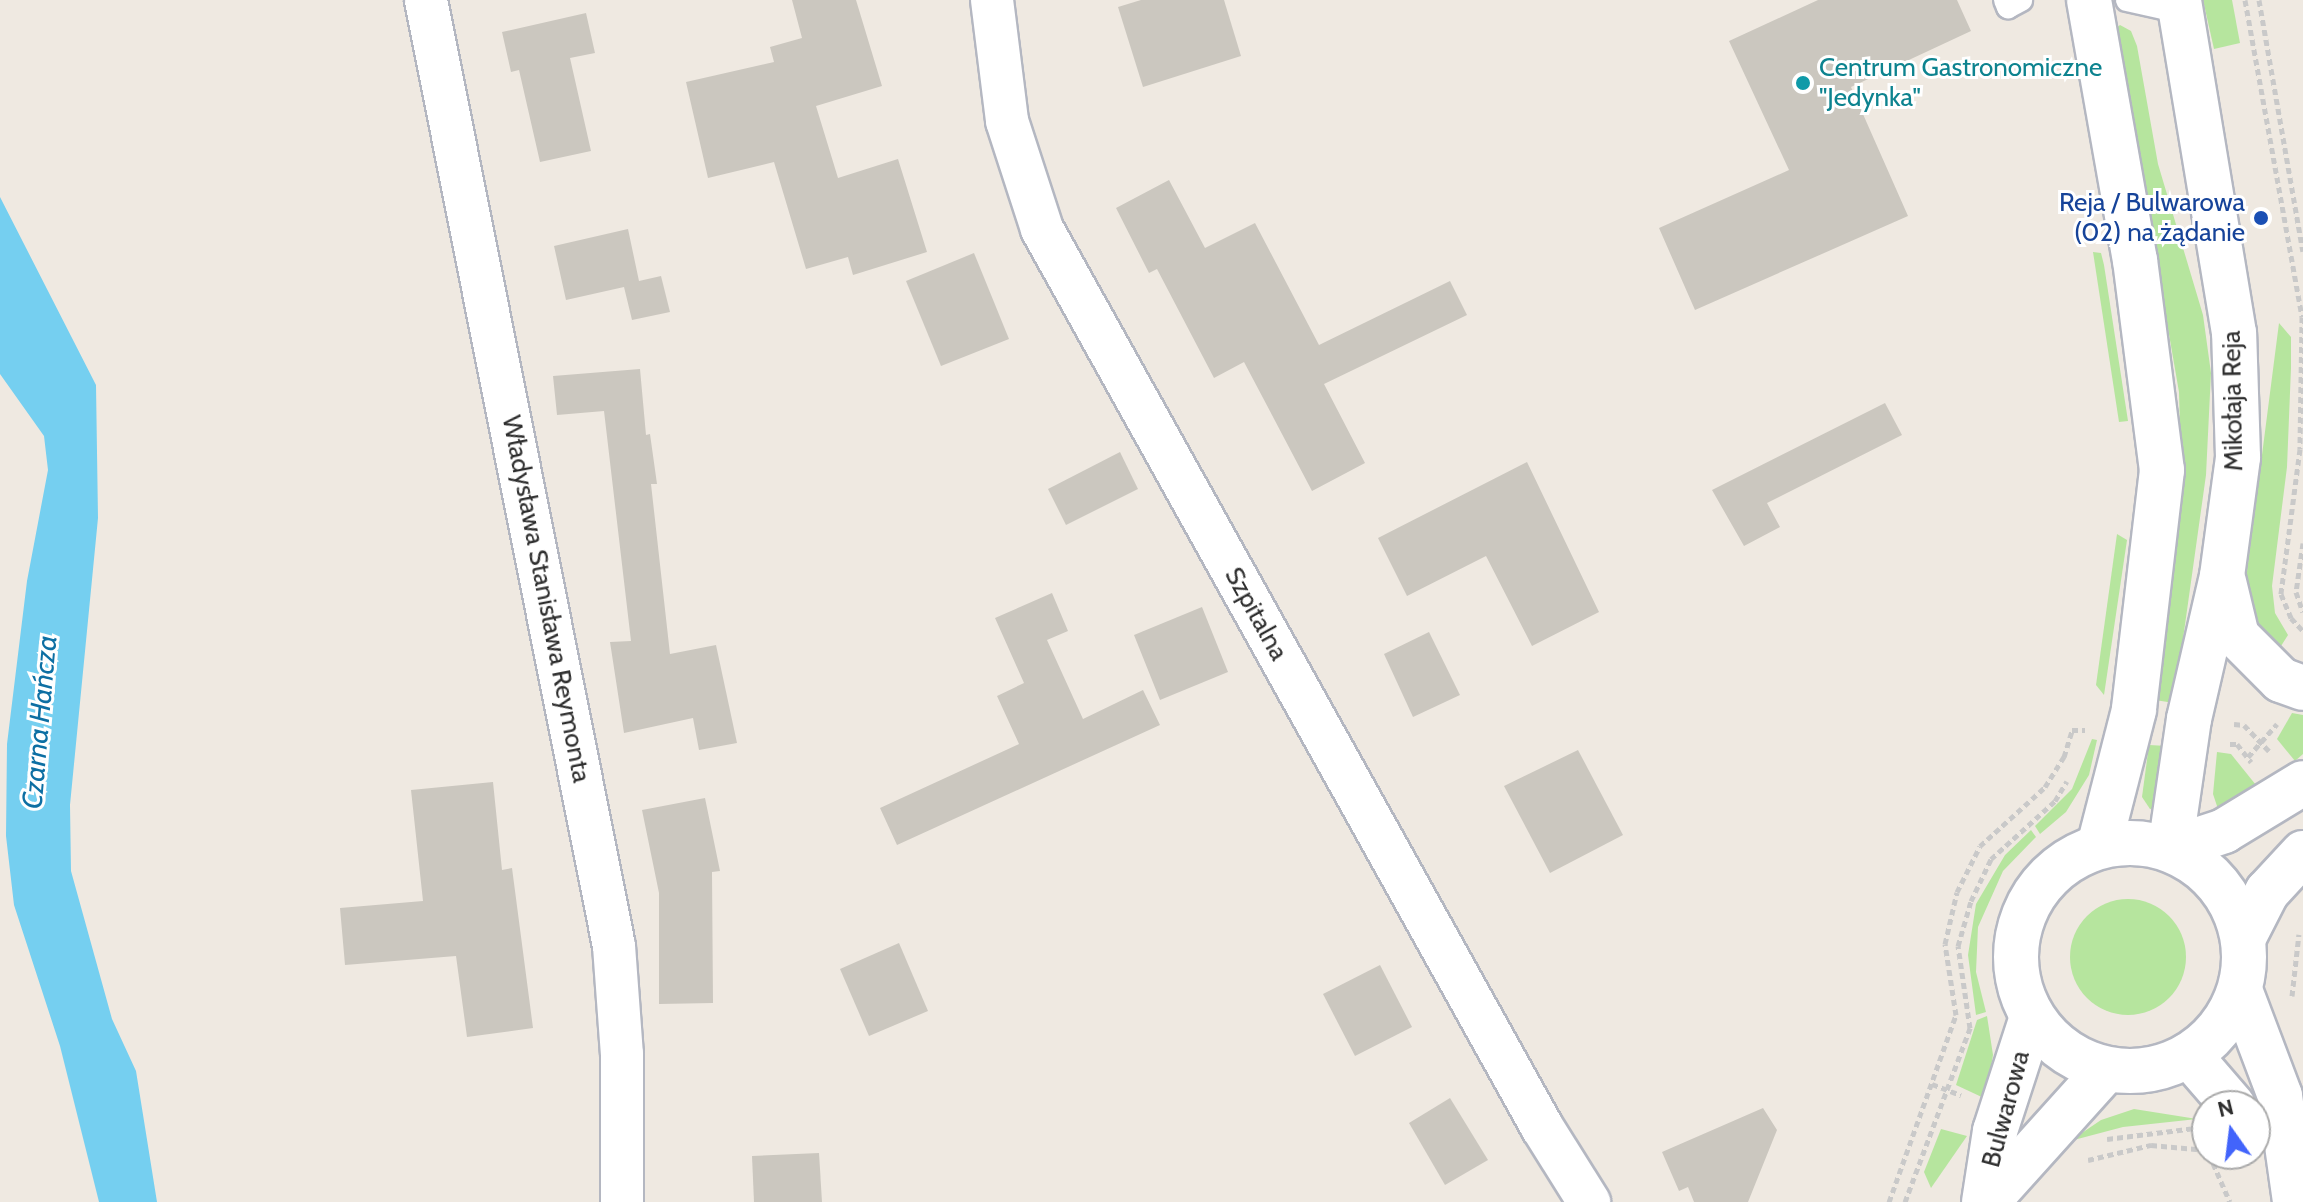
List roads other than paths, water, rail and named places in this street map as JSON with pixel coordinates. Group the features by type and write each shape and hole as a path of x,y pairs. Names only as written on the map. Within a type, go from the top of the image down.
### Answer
{"street":[{"name":"Władysława Stanisława Reymonta","path":"426,0 614,946 622,1054 622,1202"},
{"name":"Szpitalna","path":"992,0 1007,121 1042,229 1534,1114 1589,1202"},
{"path":"2089,0 2135,260 2162,470 2129,736 2099,846"},
{"name":"Mikołaja Reja","path":"2170,849 2187,741 2222,576 2238,457 2234,333 2180,6"},
{"path":"2222,576 2237,636 2281,680 2303,688"},
{"path":"2170,849 2224,831 2291,790"},
{"path":"2244,937 2232,904 2212,876 2170,849 2135,842 2099,846 2067,860 2041,884 2023,915 2015,949 2018,984 2032,1017 2051,1041 2106,1070 2163,1067 2189,1055 2220,1027 2240,990 2244,937 2267,892 2303,853"},
{"path":"2240,990 2280,1096 2292,1187"},
{"name":"Bulwarowa","path":"1986,1202 1995,1131 2032,1017"},
{"path":"2189,1055 2219,1090"},
{"name":"Bulwarowa","path":"1986,1202 2106,1070"},
{"path":"2271,1156 2292,1187"}],"lane":[{"path":"2005,0 2008,7 2021,0"},
{"path":"2127,0 2180,6"}],"water":[{"name":"Czarna Hańcza","path":"0,197 96,385 98,518 70,805 71,871 112,1019 136,1071 157,1202 99,1202 60,1046 14,905 6,836 7,744 27,581 48,470 44,436 0,374"}],"place":[{"name":"Centrum Gastronomiczne \"Jedynka\"","path":"1803,83"},
{"name":"Reja / Bulwarowa (02) na żądanie","path":"2261,218"}]}
